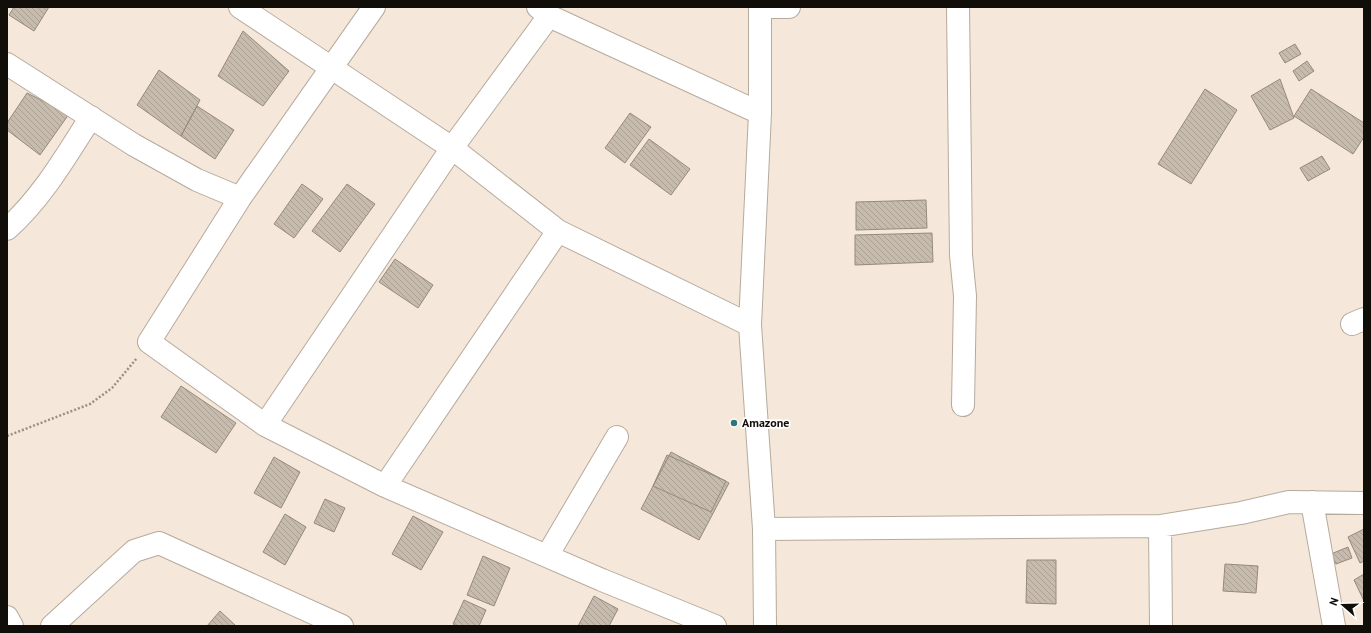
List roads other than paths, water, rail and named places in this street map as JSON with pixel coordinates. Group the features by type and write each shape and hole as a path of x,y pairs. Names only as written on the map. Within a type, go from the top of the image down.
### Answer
{"street":[{"path":"240,7 452,148 558,231 750,325"},
{"path":"374,7 240,198 149,342 265,425 385,486 715,626"},
{"path":"765,626 764,529 750,325 760,113 760,7 789,7"},
{"path":"958,7 961,255 965,296 963,405"},
{"path":"265,425 543,11 760,113"},
{"path":"7,64 134,145 197,180 240,198"},
{"path":"7,229 23,215 41,191 91,117"},
{"path":"385,486 558,231"},
{"path":"547,556 617,437"},
{"path":"764,529 1160,526 1241,513 1289,502 1364,503"},
{"path":"1312,502 1334,626"},
{"path":"1160,526 1161,626"},
{"path":"52,626 134,551 159,543 342,626"},
{"path":"7,617 12,626"}],"place":[{"name":"Amazone","path":"734,423"}]}
